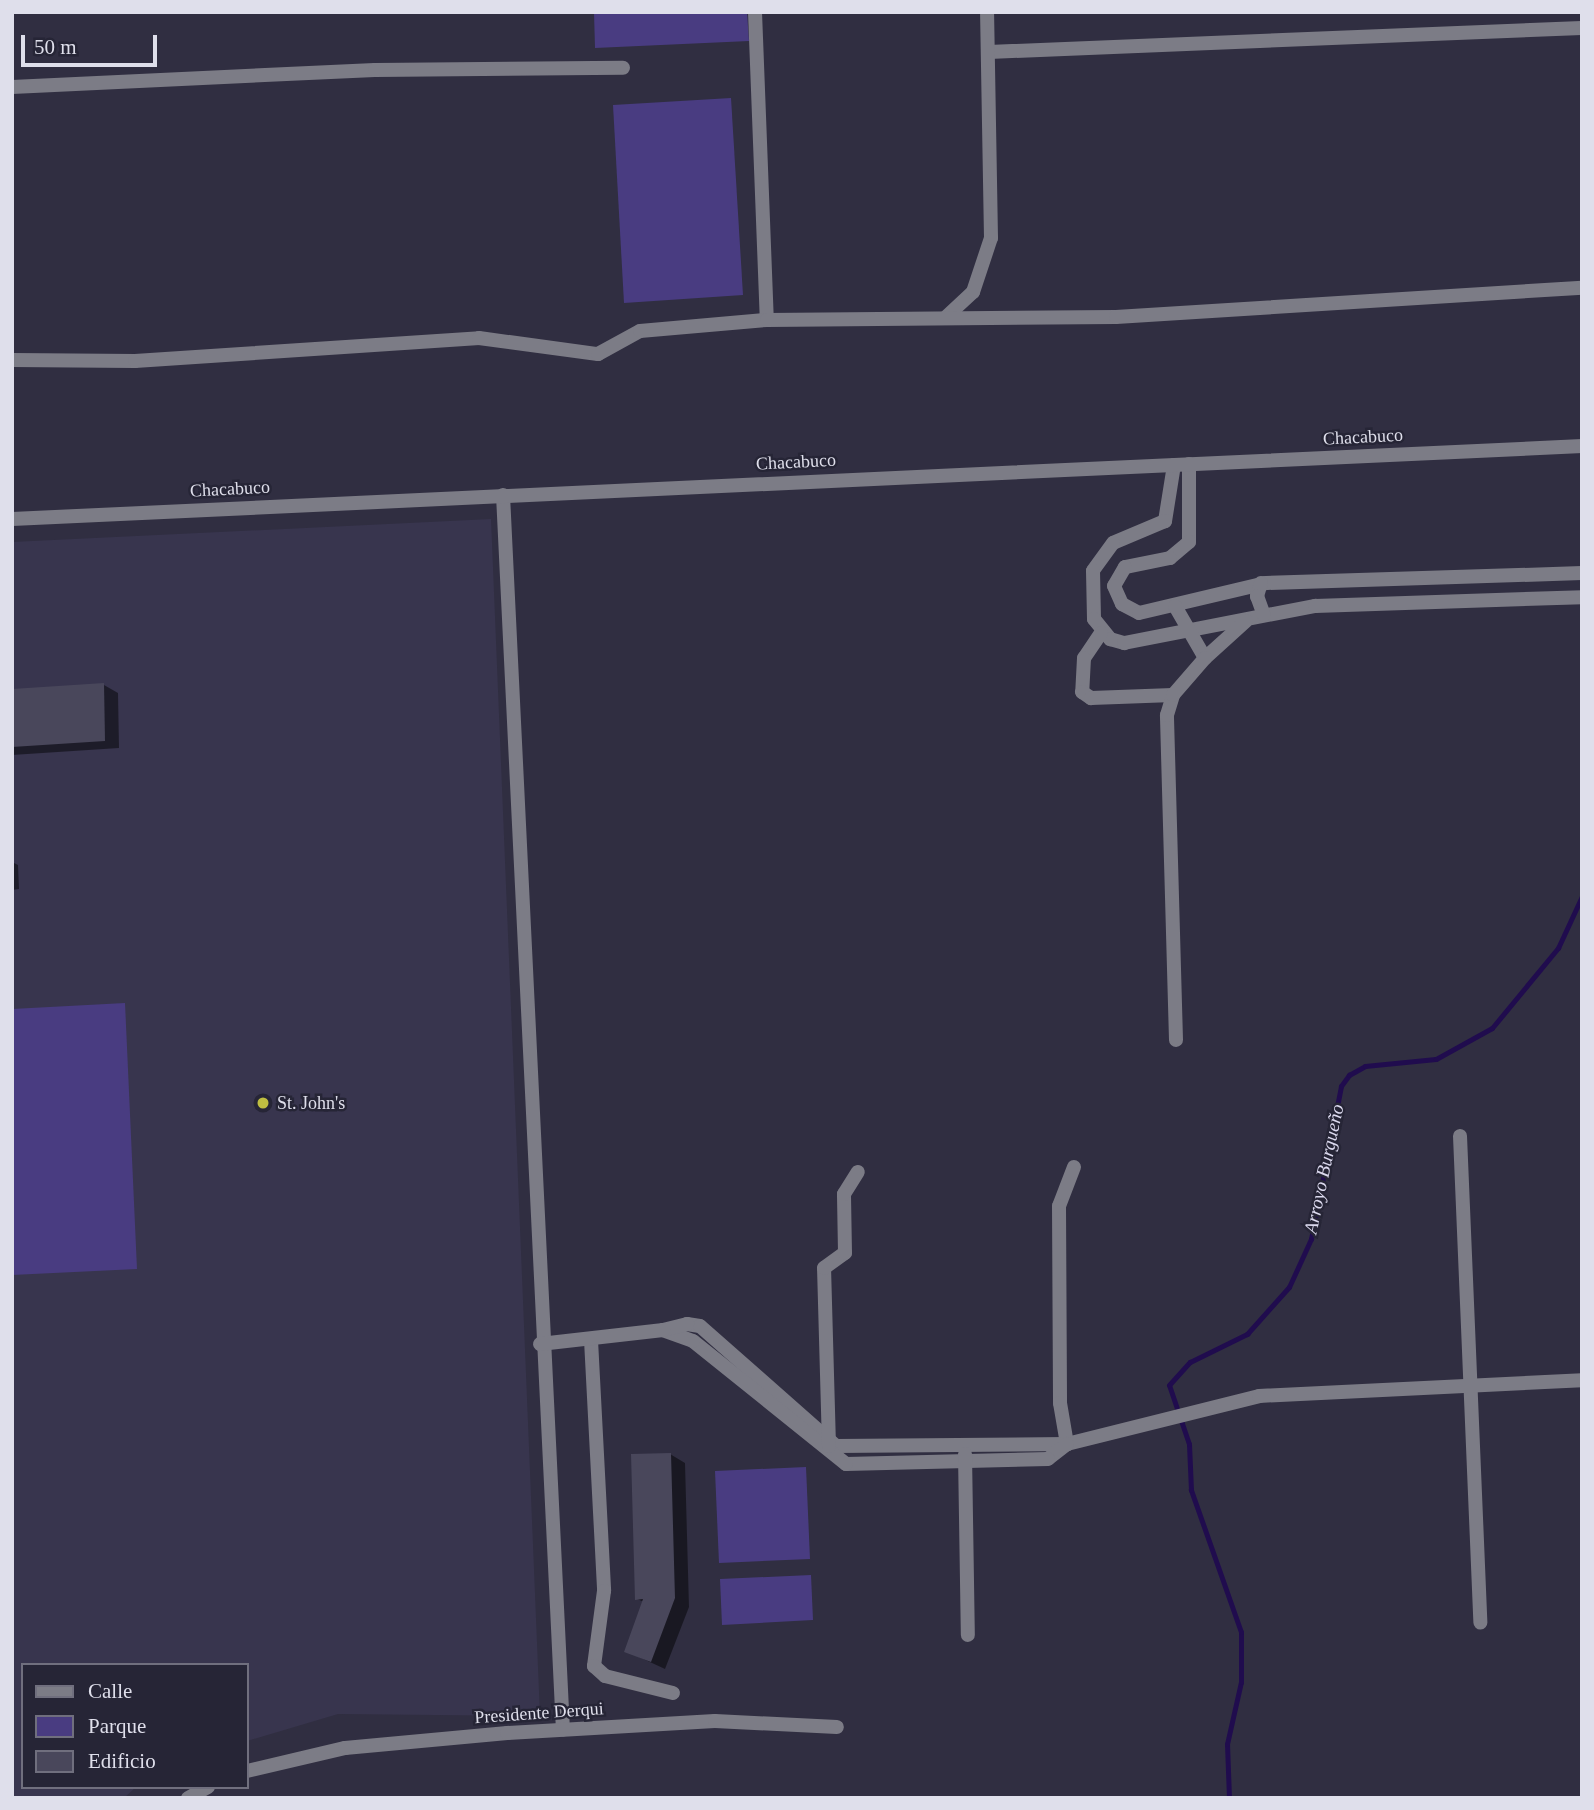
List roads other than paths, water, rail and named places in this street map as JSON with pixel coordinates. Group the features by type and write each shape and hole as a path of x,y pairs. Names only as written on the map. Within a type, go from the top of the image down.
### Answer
{"street":[{"path":"755,12 767,320"},
{"path":"946,317 977,285 991,238 988,12"},
{"path":"989,52 1582,28"},
{"path":"12,87 375,70 623,68"},
{"path":"12,360 135,361 479,338 598,354 640,331 767,320 1130,316 1582,288"},
{"name":"Chacabuco","path":"12,519 1582,446"},
{"path":"1174,464 1165,521 1113,543 1096,565 1094,619 1101,633 1124,643 1290,610 1582,597"},
{"path":"1189,464 1189,542 1170,558 1125,567 1114,586 1122,604 1139,613 1261,583 1582,573"},
{"path":"503,495 540,1344 563,1730"},
{"path":"1261,583 1257,596 1264,615"},
{"path":"1288,583 1290,610"},
{"path":"1175,606 1186,631 1205,657"},
{"path":"1176,1040 1165,752 1173,695 1205,657 1248,619"},
{"path":"1101,633 1084,658 1082,692 1091,698 1173,695"},
{"path":"1460,1136 1480,1623"},
{"path":"1067,1444 1060,1403 1059,1206 1074,1167"},
{"path":"829,1448 824,1268 845,1253 844,1194 858,1172"},
{"path":"540,1344 700,1326 829,1448 860,1466 1048,1459 1067,1444"},
{"path":"591,1340 604,1591 594,1666 605,1676 673,1693"},
{"path":"829,1448 1067,1444 1144,1429 1231,1404 1582,1380"},
{"path":"965,1444 968,1635"},
{"name":"Presidente Derqui","path":"248,1771 345,1748 563,1730 715,1721 837,1727"},
{"path":"188,1798 204,1789"}],"waterway":[{"name":"Arroyo Burgueño","path":"1229,1798 1227,1744 1241,1682 1241,1632 1191,1490 1189,1444 1169,1385 1190,1362 1247,1334 1289,1287 1311,1239 1341,1086 1349,1075 1365,1066 1436,1059 1492,1028 1558,948 1582,896"}],"place":[{"name":"St. John's","path":"263,1103"}]}
